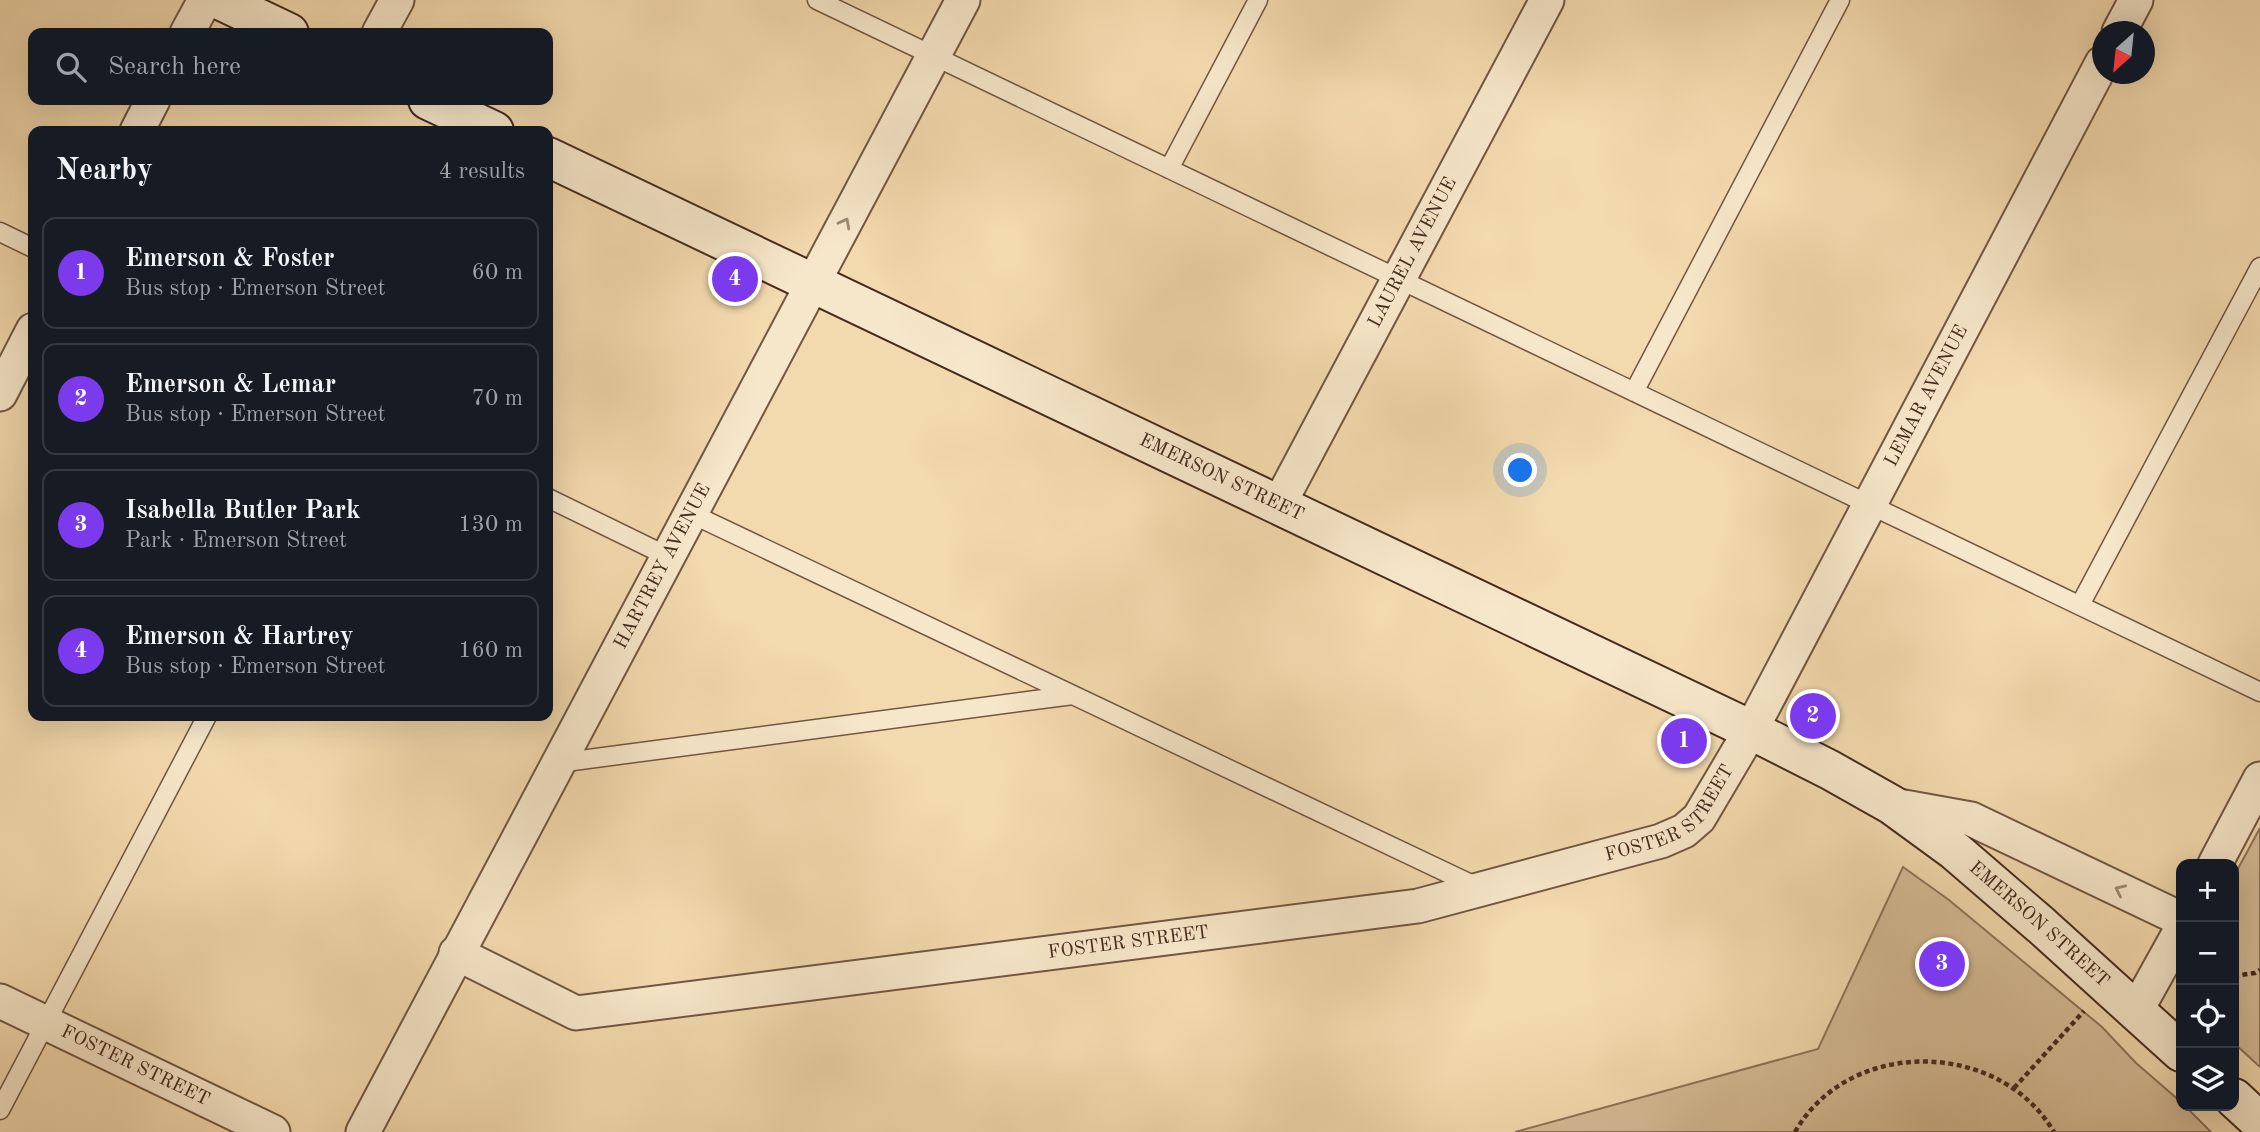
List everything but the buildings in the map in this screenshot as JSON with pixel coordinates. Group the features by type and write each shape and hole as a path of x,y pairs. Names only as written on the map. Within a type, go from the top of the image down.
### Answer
{"main road":[{"path":"220,0 279,28"},
{"path":"439,105 483,126"},
{"name":"EMERSON STREET","path":"553,159 1830,770 1892,805 1955,850 2177,1048"},
{"path":"2239,1103 2260,1122"}],"street":[{"path":"190,28 205,0"},
{"path":"382,28 397,0"},
{"name":"HARTREY AVENUE","path":"363,1132 963,0"},
{"name":"LAUREL AVENUE","path":"1279,506 1546,0"},
{"path":"2125,21 2136,0"},
{"name":"LEMAR AVENUE","path":"1751,730 2092,82"},
{"path":"139,126 150,105"},
{"path":"0,394 28,340"},
{"name":"FOSTER STREET","path":"456,953 576,1013 1418,906 1661,841 1684,831 1699,818 1751,730"},
{"path":"2219,859 2260,779"},
{"name":"EMERSON STREET","path":"1892,805 1971,819 2176,917"},
{"path":"2136,1011 2176,939"},
{"name":"FOSTER STREET","path":"0,1000 273,1132"}],"lane":[{"path":"817,0 2260,692"},
{"path":"1169,169 1258,0"},
{"path":"1634,392 1840,0"},
{"path":"0,232 28,246"},
{"path":"2080,605 2260,267"},
{"path":"553,500 669,557"},
{"path":"692,514 1480,889"},
{"path":"558,764 1073,695"},
{"path":"0,1110 204,721"}],"path":[{"path":"2239,975 2260,970"},
{"path":"2014,1088 2066,1029"},
{"path":"1795,1132 1803,1118 1838,1086 1879,1066 1926,1060 1972,1067 2014,1088 2046,1118 2054,1132"}],"shaded area":[{"path":"2260,828 2260,1067 2239,1048 2239,867"},
{"path":"1903,867 1949,900 2102,1027 2136,1063 2176,1098 2176,1111 2190,1111 2211,1132 1515,1132 1818,1049"}],"place":[{"name":"Emerson & Hartrey","path":"735,279"},
{"name":"Emerson & Lemar","path":"1813,716"},
{"name":"Emerson & Foster","path":"1684,741"},
{"name":"Isabella Butler Park","path":"1942,964"}]}
